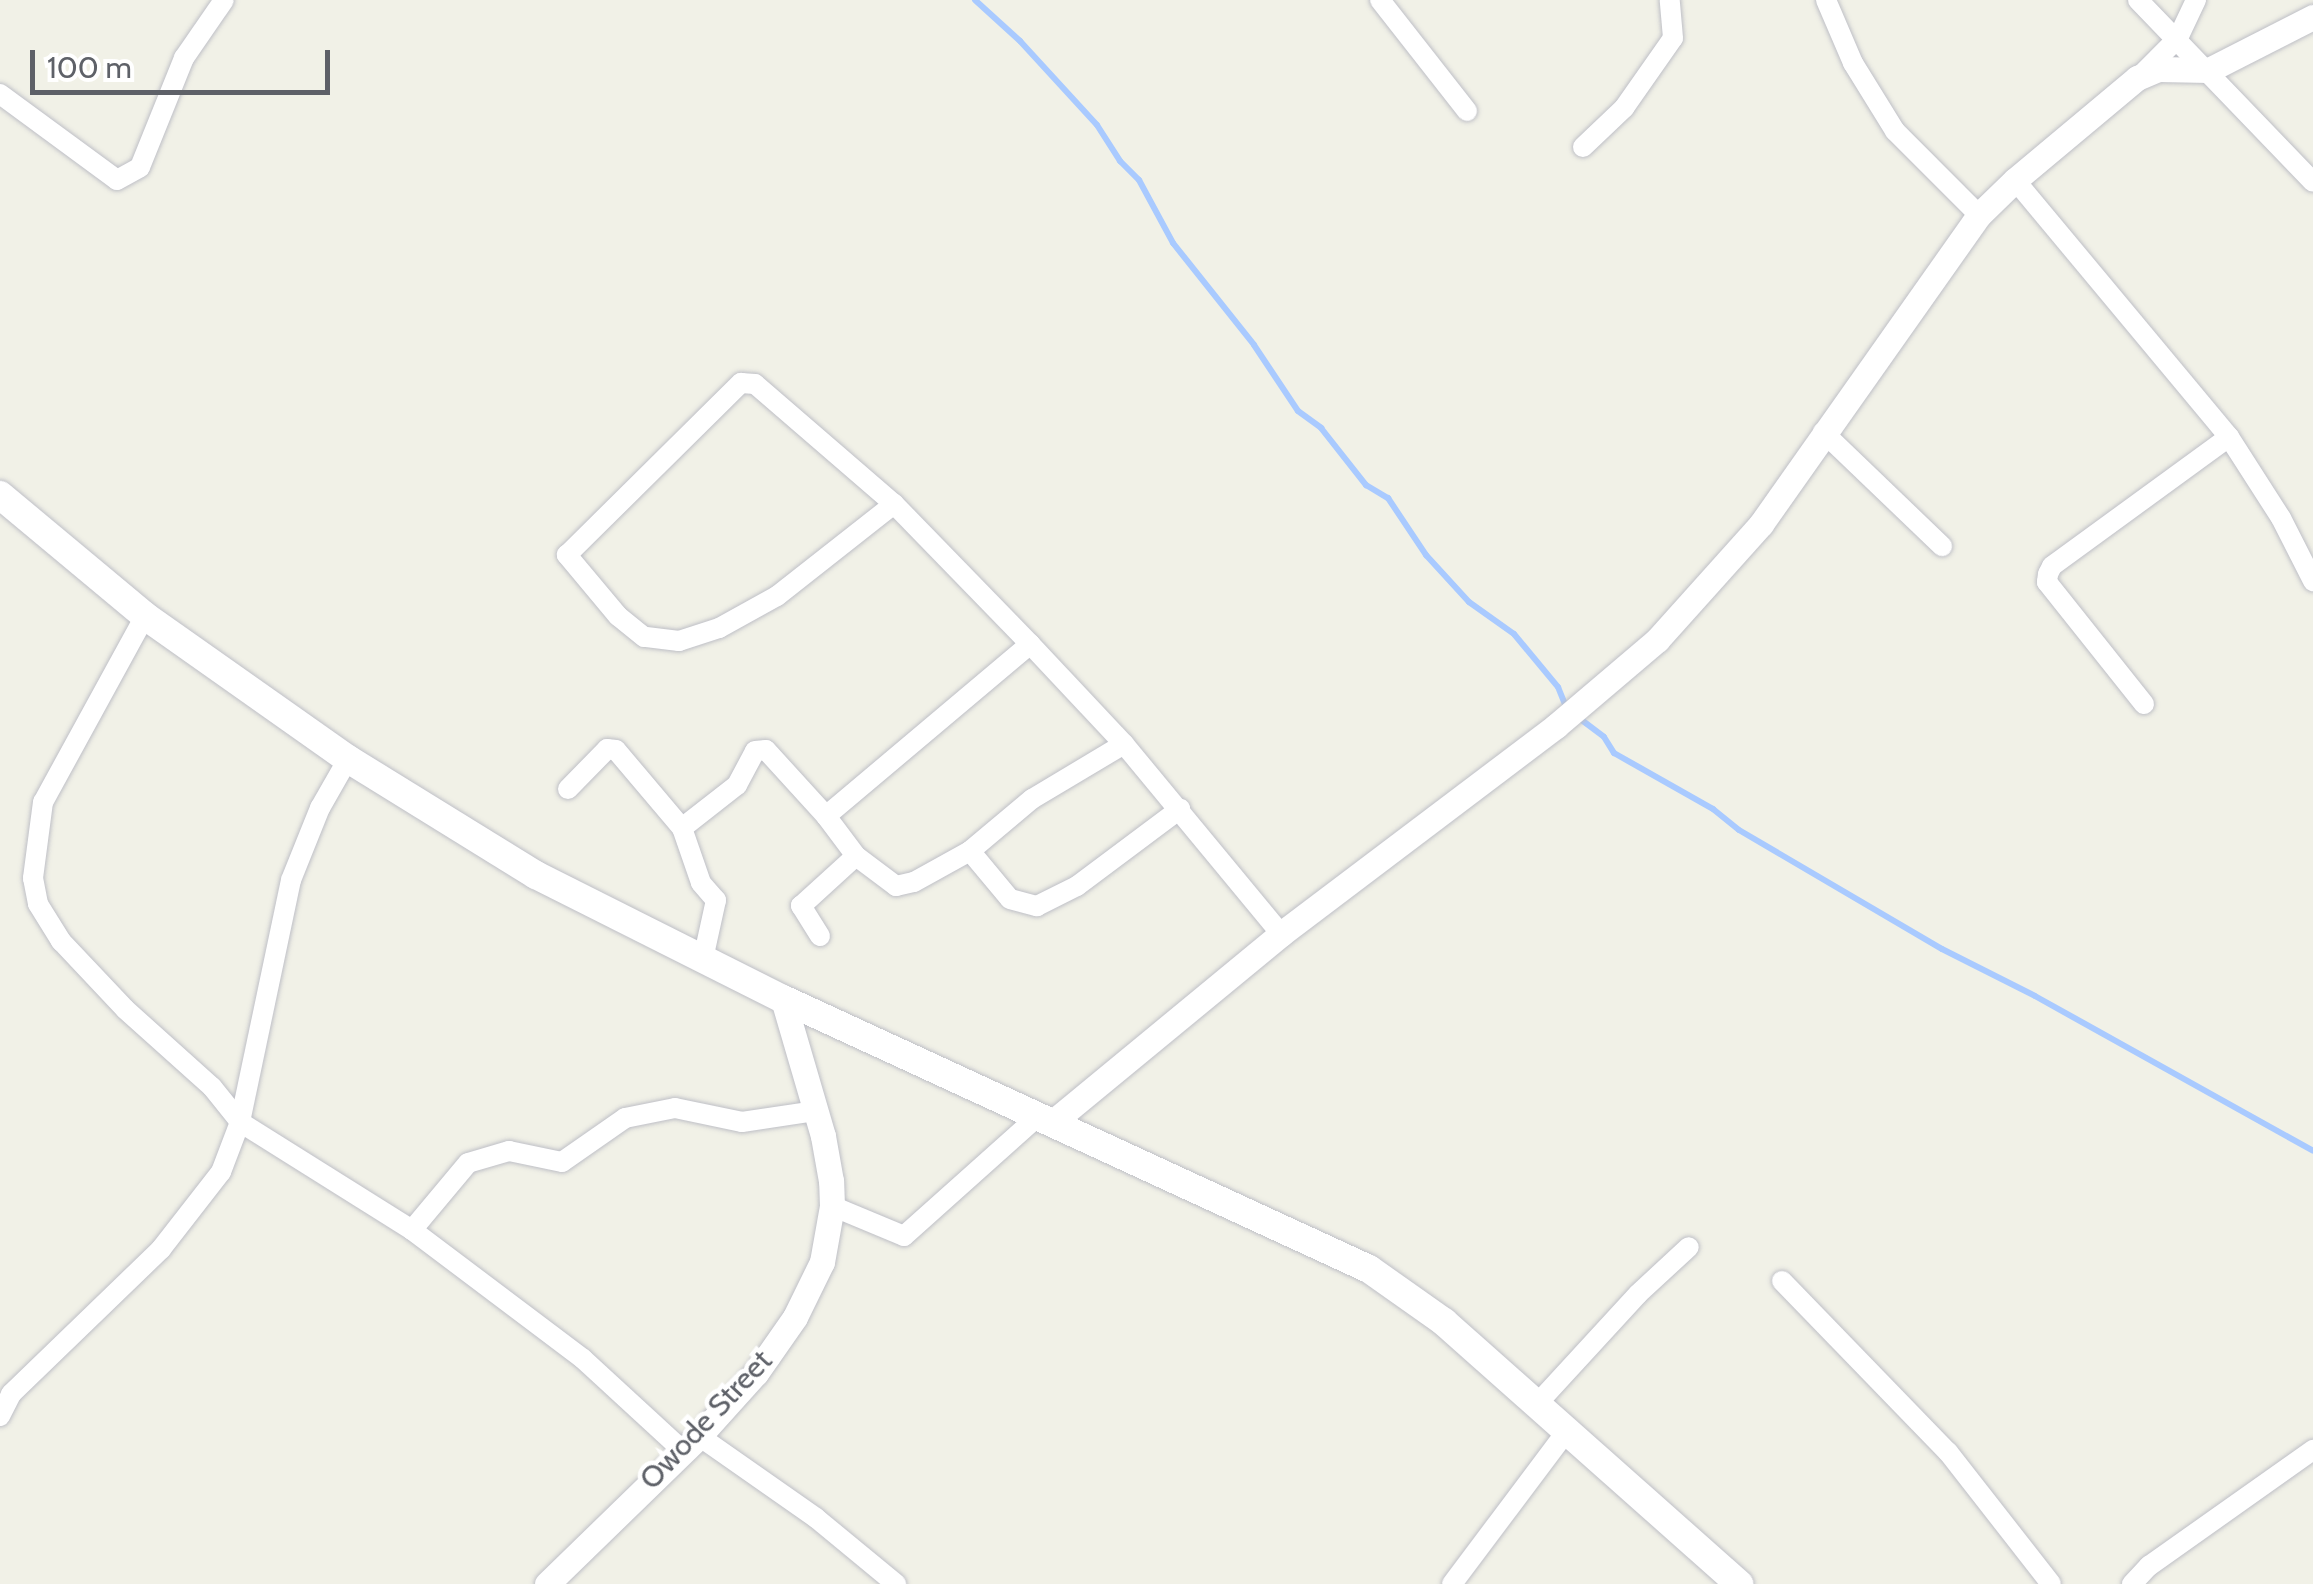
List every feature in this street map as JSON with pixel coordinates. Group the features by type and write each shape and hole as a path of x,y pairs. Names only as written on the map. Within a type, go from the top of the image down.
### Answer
{"main road":[{"path":"0,495 145,616 348,759 536,876 783,999 1369,1269 1444,1322 1739,1584"}],"street":[{"path":"0,94 118,180 140,167 184,58 224,0"},
{"path":"1380,0 1467,112"},
{"path":"1583,146 1624,108 1672,38 1670,0"},
{"path":"1826,0 1853,63 1896,131 1979,215"},
{"path":"2138,0 2210,70 2313,182"},
{"path":"832,1206 904,1236 1045,1119 1281,934 1556,726 1657,640 1761,524 1979,215 2178,38 2196,0"},
{"path":"2137,78 2158,70 2210,70 2313,17"},
{"path":"2015,180 2229,436 2281,518 2313,581"},
{"path":"894,504 777,596 718,628 679,641 644,636 618,616 567,555 741,383 755,384 894,504 1030,644 1124,744 1281,934"},
{"path":"1824,432 1942,546"},
{"path":"2144,704 2047,582 2048,574 2052,566 2229,436"},
{"path":"145,616 43,802 33,878 38,904 61,941 124,1009 212,1087 240,1122 412,1230 691,1443 816,1518 893,1583"},
{"path":"826,816 1030,644"},
{"path":"682,828 737,785 756,751 766,750 826,816 856,856 896,886 914,882 970,851 1032,799 1124,744"},
{"path":"568,789 607,749 616,750 682,828 701,883 716,900 703,959"},
{"path":"0,1416 12,1394 161,1249 221,1172 240,1122 291,880 320,808 348,759"},
{"path":"970,851 1010,899 1037,906 1078,886 1180,809"},
{"path":"820,936 801,906 856,856"},
{"name":"Owode Street","path":"546,1584 691,1443 756,1373 795,1317 822,1262 832,1206 816,1111 783,999"},
{"path":"412,1230 468,1164 509,1151 562,1162 625,1118 675,1108 742,1122 816,1111"},
{"path":"1537,1404 1638,1294 1689,1247"},
{"path":"1782,1282 1948,1452 2050,1584"},
{"path":"1452,1584 1566,1432"},
{"path":"2132,1584 2149,1566 2313,1450"}],"waterway":[{"path":"975,0 1020,41 1097,125 1120,161 1139,180 1173,243 1254,345 1298,411 1321,428 1366,485 1388,498 1426,555 1469,602 1514,634 1558,687 1566,707"},
{"path":"1575,715 1604,737 1614,753 1713,809 1739,830 1942,949 2035,996 2313,1151"}]}
